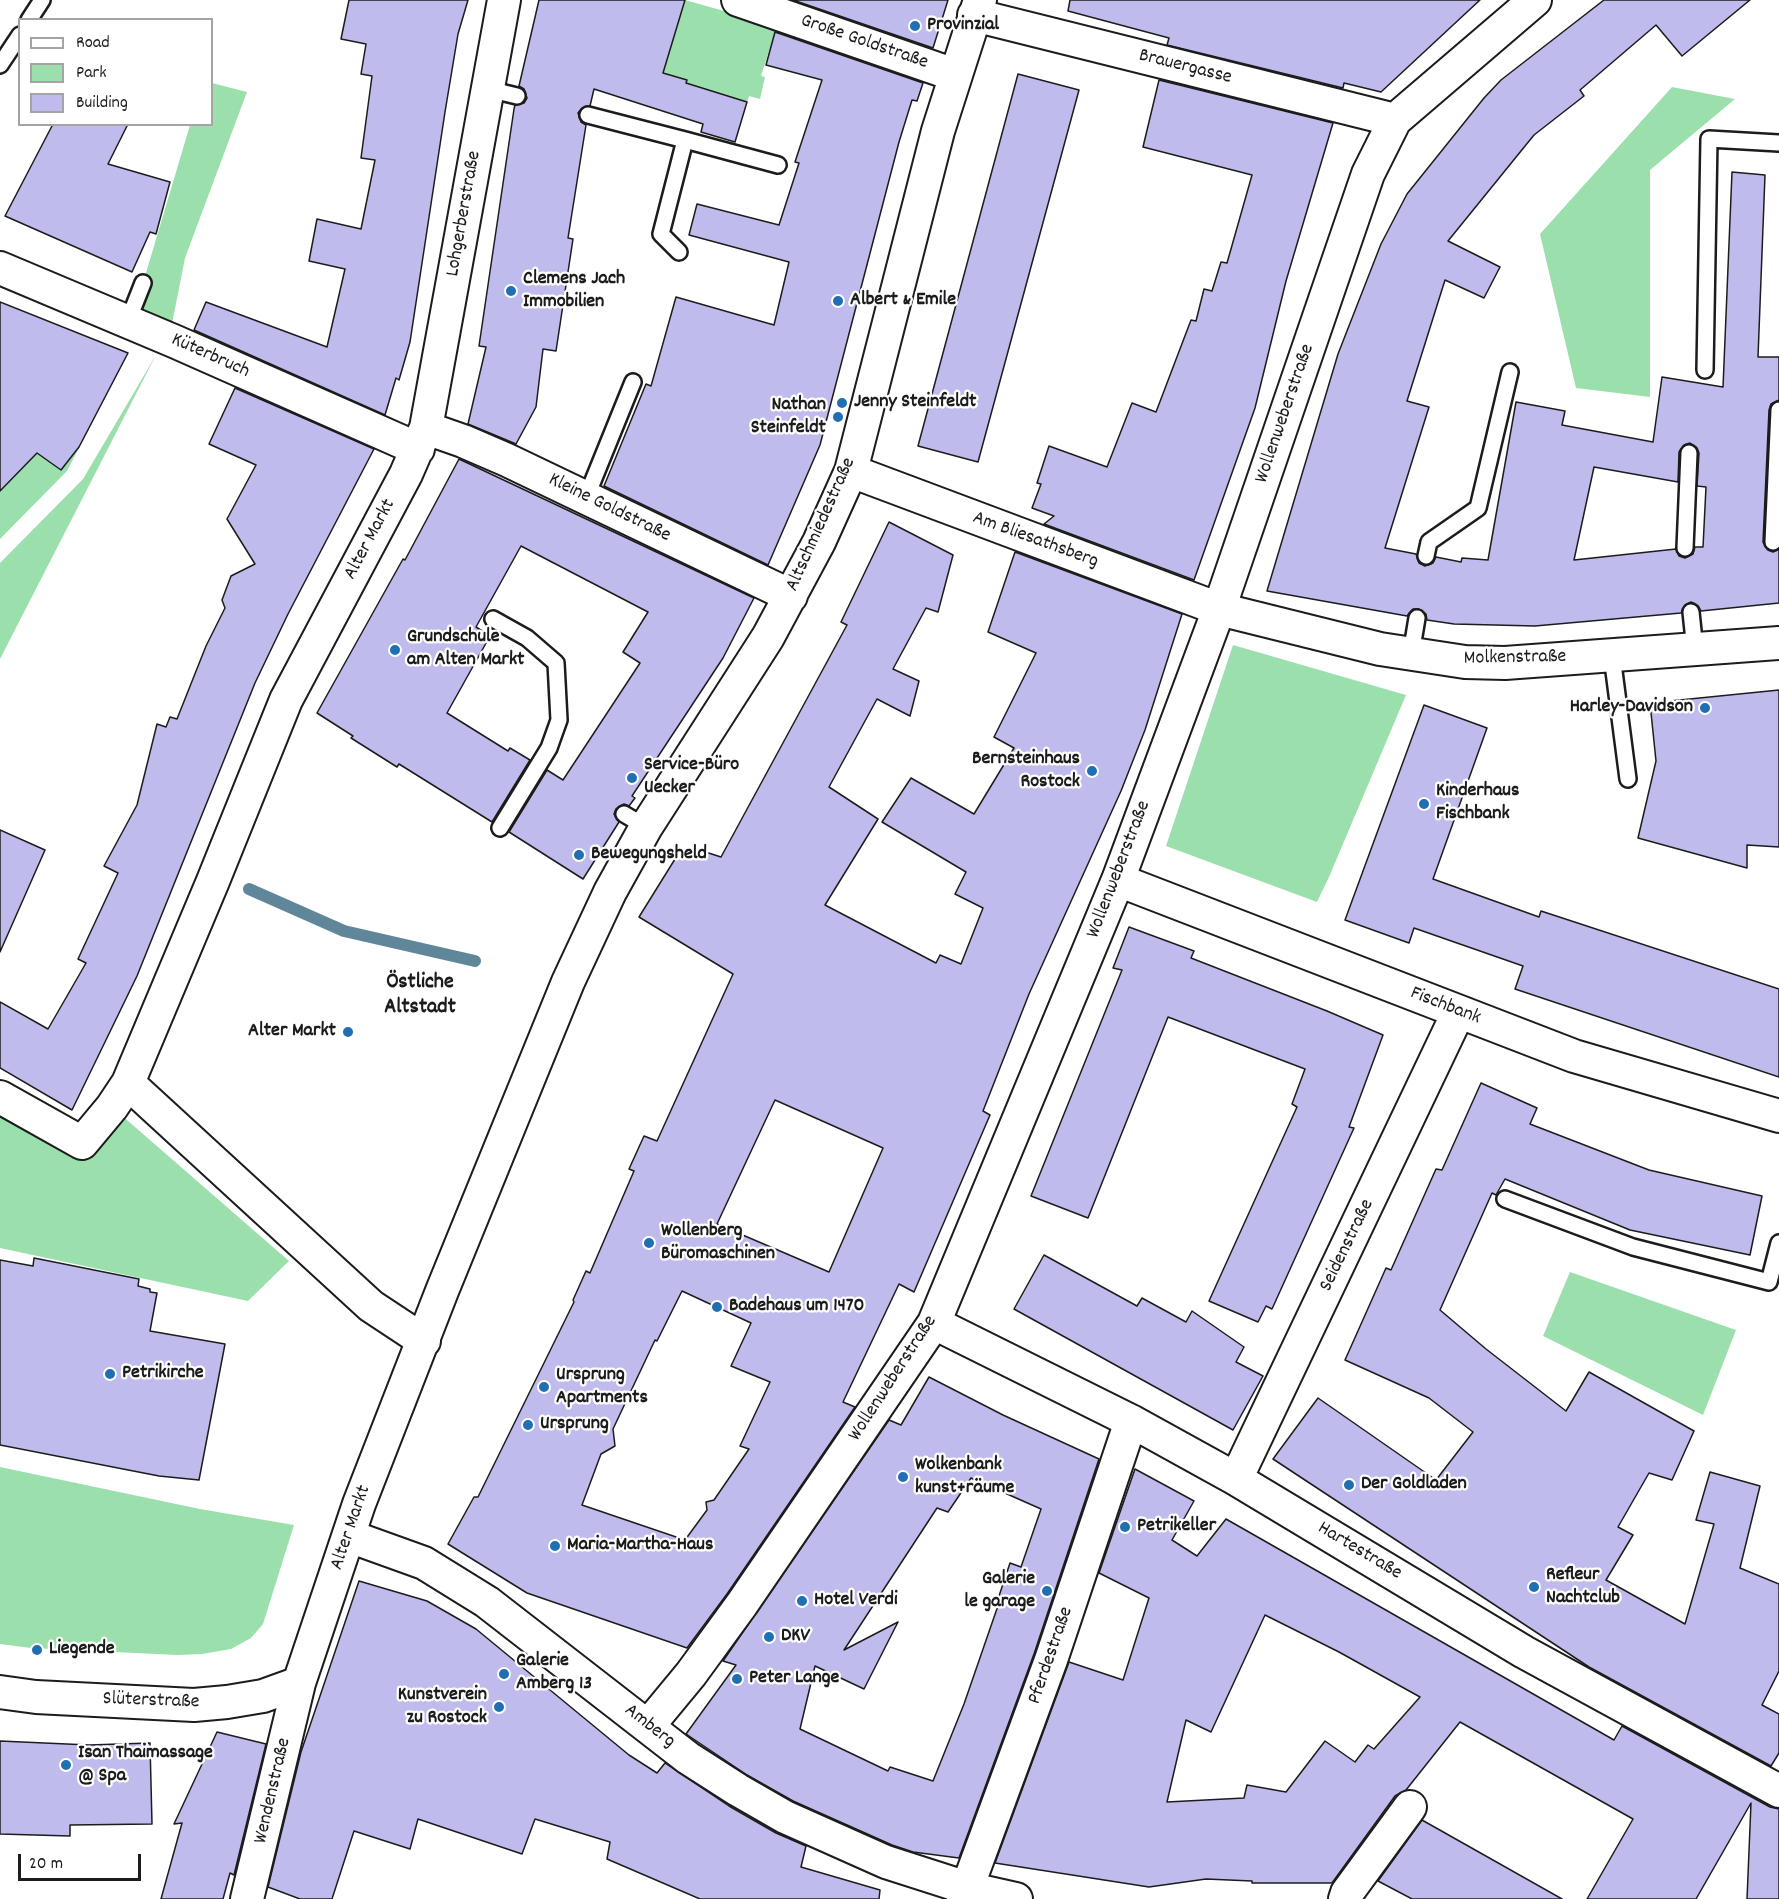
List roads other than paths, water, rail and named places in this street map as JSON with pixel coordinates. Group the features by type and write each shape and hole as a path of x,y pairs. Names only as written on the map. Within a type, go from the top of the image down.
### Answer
{"street":[{"name":"Lohgerberstraße","path":"422,438 502,93 504,0"},
{"name":"Große Goldstraße","path":"738,0 955,75"},
{"name":"Wollenweberstraße","path":"648,1726 691,1674 742,1604 934,1323 1118,880 1219,609 1368,174 1395,120 1534,0"},
{"name":"Altschmiedestraße","path":"610,892 635,820 768,638 819,542 851,471 938,131 977,8"},
{"name":"Brauergasse","path":"977,8 1395,120"},
{"name":"Küterbruch","path":"0,268 422,438"},
{"name":"Kleine Goldstraße","path":"422,438 463,441 790,596"},
{"name":"Alter Markt","path":"0,1097 81,1143 112,1107 128,1083 213,881 285,700 422,438"},
{"name":"Am Bliesathsberg","path":"851,471 1219,609"},
{"name":"Molkenstraße","path":"1219,609 1380,649 1465,662 1505,663 1779,643"},
{"name":"Fischbank","path":"1118,880 1574,1056 1779,1116"},
{"name":"Alter Markt","path":"299,1683 359,1504 442,1291 564,993 610,892"},
{"name":"Seidenstraße","path":"1236,1479 1458,1012"},
{"path":"128,1083 371,1306 424,1341"},
{"name":"Hartestraße","path":"934,1323 1131,1421 1236,1479 1524,1652 1779,1791"},
{"name":"Pferdestraße","path":"965,1894 1051,1660 1131,1421"},
{"name":"Amberg","path":"349,1536 423,1563 487,1602 688,1758 784,1817 965,1894 1016,1899"},
{"name":"Slüterstraße","path":"0,1692 36,1697 194,1705 262,1696 299,1683"},
{"name":"Wendenstraße","path":"247,1899 299,1683"},
{"path":"1345,1899 1347,1893 1410,1807"}],"lane":[{"path":"30,18 42,0"},
{"path":"0,65 18,38"},
{"path":"588,114 778,165"},
{"path":"1705,370 1708,139 1779,143"},
{"path":"679,252 661,234 685,140"},
{"path":"128,321 143,283"},
{"path":"1426,556 1429,542 1478,508 1510,372"},
{"path":"586,498 633,382"},
{"path":"1773,542 1779,410"},
{"path":"1685,548 1689,453"},
{"path":"1691,612 1695,650"},
{"path":"1412,654 1417,618"},
{"path":"493,620 526,638 556,663 559,720 549,748 500,828"},
{"path":"1612,656 1628,779"},
{"path":"1505,1199 1633,1247 1774,1284 1779,1243"}],"waterway":[{"path":"249,889 344,931 475,961"}],"place":[{"name":"Provinzial","path":"915,26"},
{"name":"Clemens Jach Immobilien","path":"511,291"},
{"name":"Albert & Emile","path":"838,301"},
{"name":"Jenny Steinfeldt","path":"842,403"},
{"name":"Nathan Steinfeldt","path":"838,417"},
{"name":"Grundschule am Alten Markt","path":"395,650"},
{"name":"Harley-Davidson","path":"1705,708"},
{"name":"Bernsteinhaus Rostock","path":"1092,771"},
{"name":"Service-Büro Uecker","path":"632,778"},
{"name":"Kinderhaus Fischbank","path":"1424,804"},
{"name":"Bewegungsheld","path":"579,855"},
{"name":"Alter Markt","path":"348,1032"},
{"name":"Wollenberg Büromaschinen","path":"649,1243"},
{"name":"Badehaus um 1470","path":"717,1307"},
{"name":"Petrikirche","path":"110,1374"},
{"name":"Ursprung Apartments","path":"544,1387"},
{"name":"Ursprung","path":"528,1425"},
{"name":"Wolkenbank kunst+räume","path":"903,1477"},
{"name":"Der Goldladen","path":"1349,1485"},
{"name":"Petrikeller","path":"1125,1527"},
{"name":"Maria-Martha-Haus","path":"555,1546"},
{"name":"Refleur Nachtclub","path":"1534,1587"},
{"name":"Galerie le garage","path":"1047,1591"},
{"name":"Hotel Verdi","path":"802,1601"},
{"name":"DKV","path":"769,1637"},
{"name":"Liegende","path":"37,1650"},
{"name":"Galerie Amberg 13","path":"504,1674"},
{"name":"Peter Lange","path":"737,1679"},
{"name":"Kunstverein zu Rostock","path":"499,1707"},
{"name":"Isan Thaimassage @ Spa","path":"66,1765"}],"district":[{"name":"Östliche Altstadt","path":"420,996"}]}
